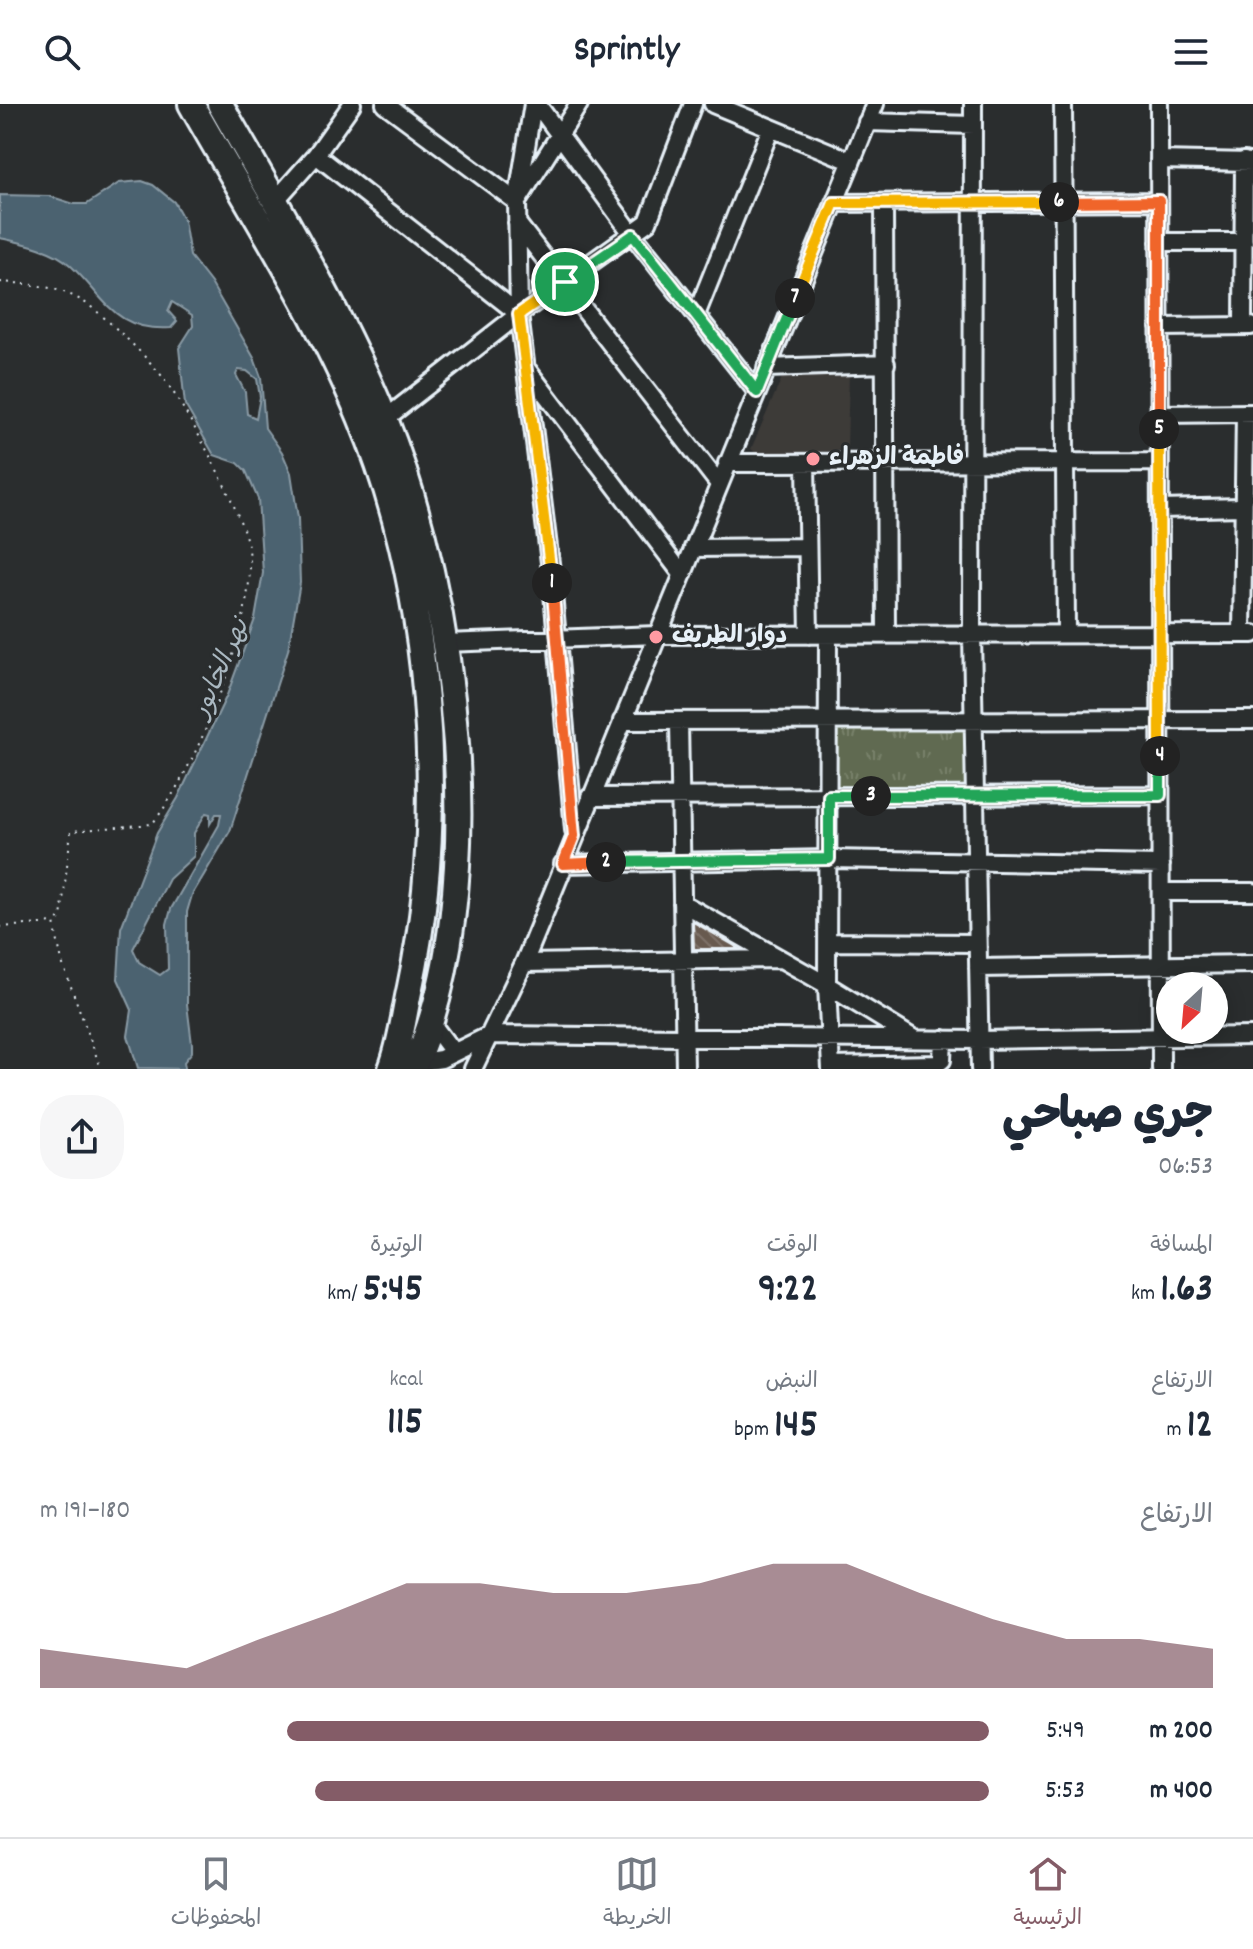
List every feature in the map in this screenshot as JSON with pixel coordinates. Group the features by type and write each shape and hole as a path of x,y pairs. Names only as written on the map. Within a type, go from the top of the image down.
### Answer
{"highway":[{"path":"191,104 309,314 360,417 383,482 401,551 417,632 431,786 427,893 403,1066"},
{"path":"221,104 338,317 385,419 423,537 445,643 457,842 448,941 429,1020 403,1066"}],"street":[{"path":"275,201 316,155 352,104"},
{"path":"385,104 517,202"},
{"path":"517,202 579,104"},
{"path":"385,419 519,314 648,222 693,104"},
{"path":"713,104 851,161"},
{"path":"473,1069 524,963 875,104"},
{"path":"973,104 972,634 980,1069"},
{"path":"1063,104 1066,634"},
{"path":"1159,104 1161,972"},
{"path":"530,106 517,202 519,314 558,638 574,836"},
{"path":"530,106 560,132 633,235 757,392"},
{"path":"867,122 973,125"},
{"path":"696,315 771,128"},
{"path":"316,155 519,314"},
{"path":"1159,160 1248,162 1244,242 1248,326 1159,327"},
{"path":"834,203 1159,201"},
{"path":"884,203 888,463 886,634"},
{"path":"517,223 719,484"},
{"path":"1159,242 1244,242"},
{"path":"766,368 886,364"},
{"path":"524,366 682,574"},
{"path":"445,643 657,635 1248,634 1247,544 1242,507 1249,413 1159,414"},
{"path":"727,463 1159,462"},
{"path":"806,463 809,635"},
{"path":"1160,509 1242,507"},
{"path":"693,548 807,547"},
{"path":"828,635 827,985 831,1068 937,1064 942,1060 943,1039"},
{"path":"622,721 974,718 1253,720"},
{"path":"679,721 685,1069"},
{"path":"590,797 1160,795"},
{"path":"563,864 681,859 829,859 1161,865"},
{"path":"1161,892 1253,892"},
{"path":"682,903 827,985 914,1039"},
{"path":"829,942 977,943"},
{"path":"524,963 781,959"},
{"path":"978,968 1253,964"},
{"path":"429,1020 453,1052"},
{"path":"403,1066 453,1052 490,1035 979,1040 1156,1037"},
{"path":"1228,1036 1253,1036"},
{"path":"1161,1044 1161,1069"}],"path":[{"path":"0,282 41,284 87,303 164,378 226,485 251,557 243,625 169,804 152,824 71,831 66,902 61,918 54,923 0,927"},
{"path":"54,923 62,962 101,1069"}],"shaded area":[{"path":"784,373 849,374 847,450 759,456 751,449"}],"green space":[{"path":"968,728 969,789 837,790 836,729"}],"water":[{"path":"142,181 153,185 174,202 184,220 190,256 211,283 254,358 261,377 265,428 282,452 291,473 298,518 300,583 288,650 230,831 192,895 187,912 187,1004 192,1052 184,1062 185,1069 138,1068 128,1036 132,1010 118,979 121,928 157,833 178,798 227,695 255,619 263,573 258,499 246,471 238,463 214,455 185,405 179,348 193,326 192,315 172,302 168,311 177,321 171,328 136,324 112,310 63,259 37,247 0,238 0,195 49,196 74,204 87,204 119,183","holes":["238,370 247,371 257,379 260,397 256,418 247,414 245,392 236,375","206,813 210,814 210,824 216,814 221,814 219,825 171,909 167,924 168,969 160,975 139,962 133,949 169,879 194,856 194,833"]}],"building":[{"path":"693,922 740,949 694,949"}],"place":[{"name":"فاطمة الزهراء","path":"813,459"},
{"name":"دوار الطريف","path":"656,637"}],"route":[{"path":"1159,201 1160,795 829,796 829,859 681,859 563,864 574,836 551,571 519,314 565,282 633,235 757,392 834,203 1159,201"}],"water label":[{"name":"نهر الخابور","path":"222,669"}]}
